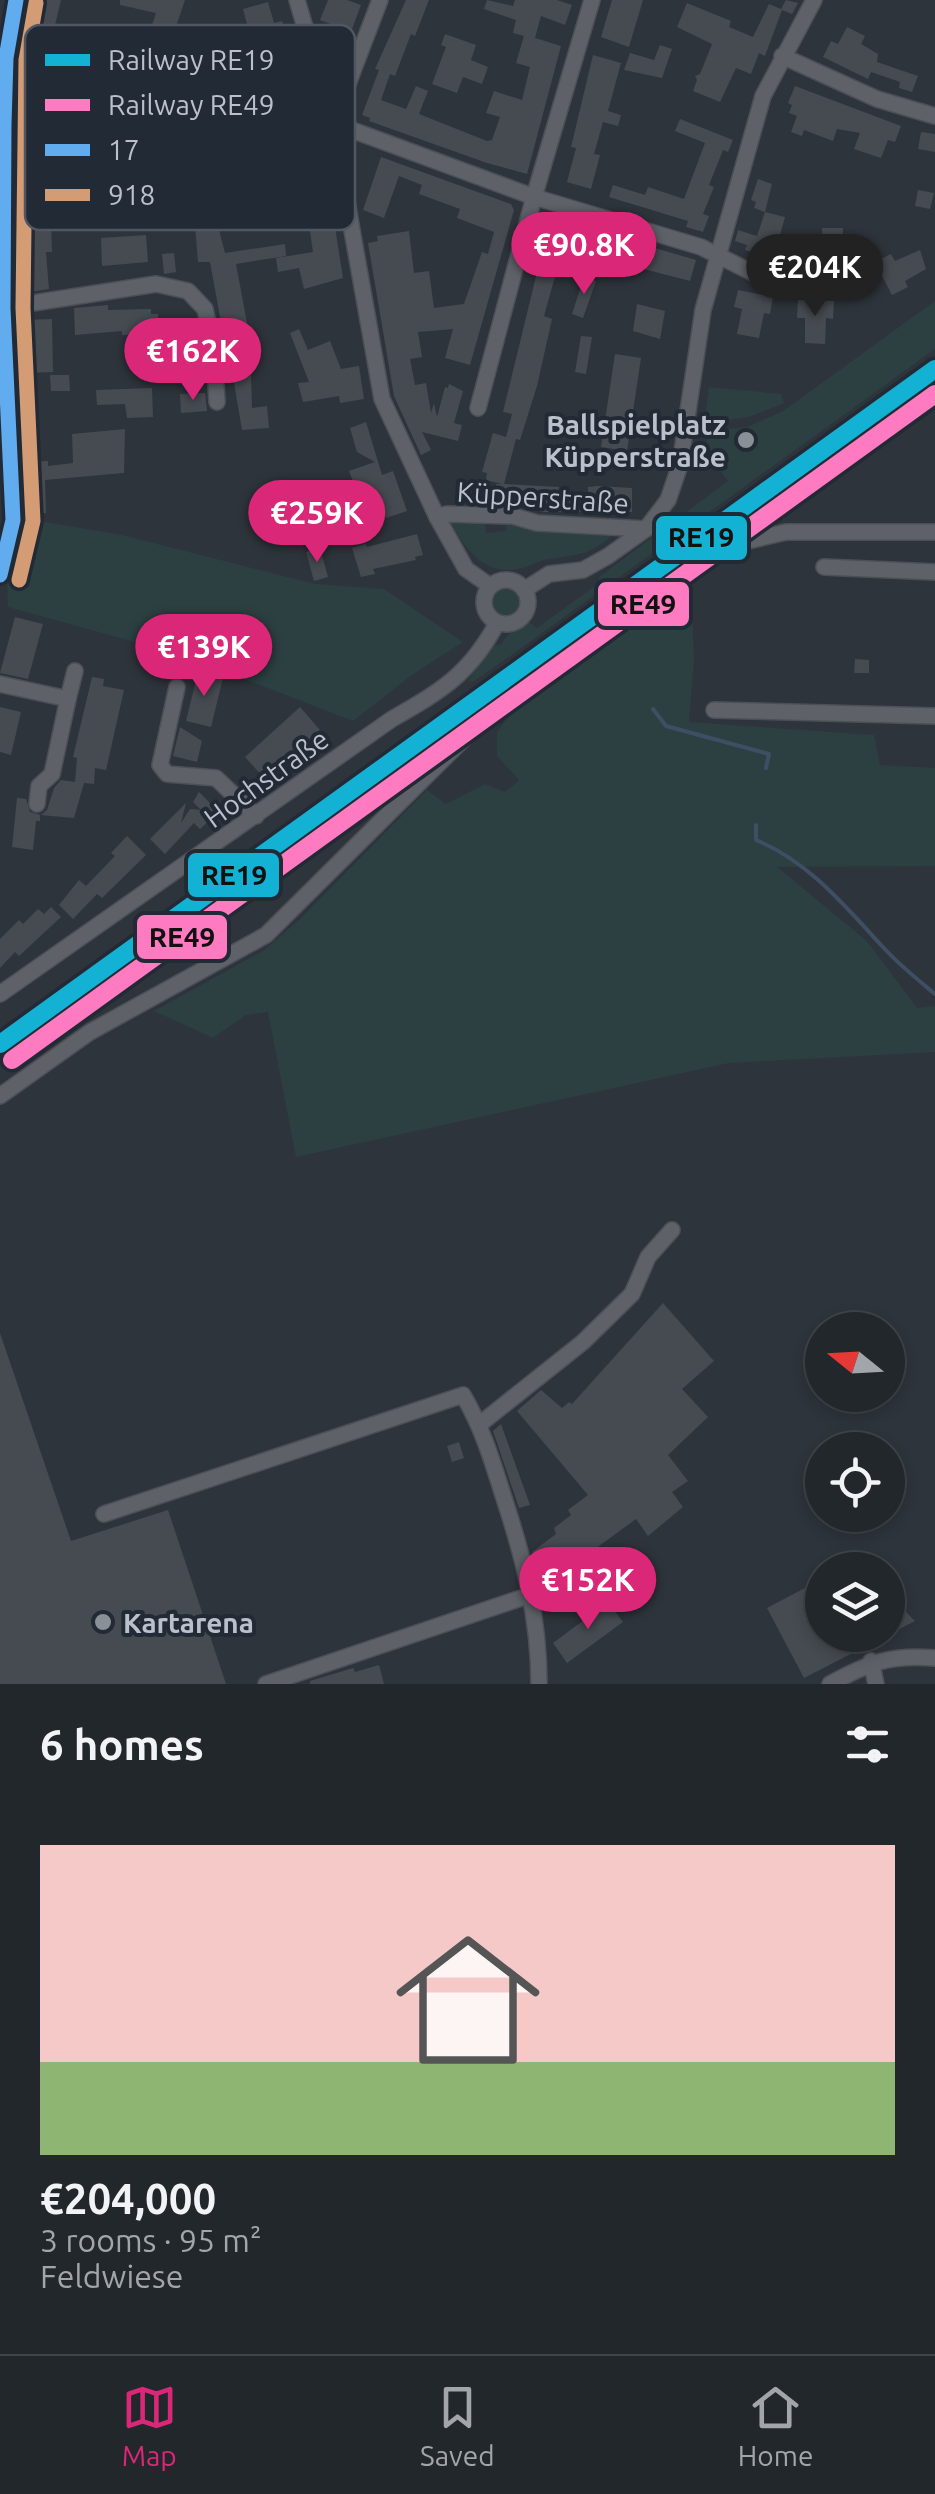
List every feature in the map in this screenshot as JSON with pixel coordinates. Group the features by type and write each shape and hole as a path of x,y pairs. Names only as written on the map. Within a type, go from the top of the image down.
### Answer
{"street":[{"path":"0,574 13,520 1,308 2,85 16,0"},
{"path":"297,0 304,25"},
{"path":"355,65 380,0"},
{"name":"Küpperstraße","path":"490,586 506,580 524,590 548,574 583,570 646,529 668,500 676,483 703,310 763,96 814,0"},
{"path":"478,408 590,1"},
{"path":"782,56 877,99 935,116"},
{"path":"4,124 25,124"},
{"path":"355,131 534,196 701,247 759,276 804,284 862,286"},
{"path":"352,230 382,399 436,517 466,569 490,586 484,602 490,618 506,624 521,618 528,602 524,590"},
{"path":"1,308 156,284 188,291 205,310 214,351 216,402"},
{"name":"Küpperstraße","path":"436,517 513,516 537,522 646,529"},
{"path":"0,1096 90,1032 266,935 496,707 706,562 740,543 774,534 935,532"},
{"path":"824,566 935,572"},
{"name":"Hochstraße","path":"0,994 392,718 447,688 474,661 497,622"},
{"path":"37,804 39,786 52,774 75,672"},
{"path":"0,684 68,699"},
{"path":"177,687 160,764 167,774 216,778 256,816"},
{"path":"714,710 935,716"},
{"path":"480,1424 582,1342 632,1294 648,1258 672,1230"},
{"path":"104,1514 463,1395 480,1424 526,1564 539,1644 538,1684"},
{"path":"266,1684 533,1594"},
{"path":"830,1684 871,1661 935,1658"},
{"path":"871,1661 876,1684"}],"shaded area":[{"path":"935,301 935,349 520,649 473,682 468,680 494,645 500,645 529,622 537,628 728,481 704,449 709,431 747,427 783,411"},
{"path":"935,374 935,400 770,517 735,534 503,695 494,692"},
{"path":"709,387 781,394 784,403 749,417 704,423"},
{"path":"22,518 122,535 315,584 384,589 463,642 353,721 182,655 8,607 7,577"},
{"path":"462,519 485,520 486,533 506,531 507,520 615,534 584,553 513,570 501,569 480,561 464,544 451,523"},
{"path":"691,581 694,660 689,722 874,735 880,765 935,768 935,866 777,867 867,941 917,1008 935,1006 935,1052 729,1063 296,1157 268,1012 246,1015 213,1038 154,1011 263,951 300,919 427,790 446,804 485,784 505,792 519,780 497,756 497,732 528,691"},
{"path":"505,586 516,591 521,602 516,613 505,618 494,613 489,602 494,591"}],"building":[{"path":"39,0 61,0 55,25 32,25"},
{"path":"120,0 185,0 176,25 152,25 156,13 120,5"},
{"path":"328,0 361,5 354,25 333,25 320,20"},
{"path":"406,0 429,0 395,76 390,74 381,100 406,109 416,86 428,91 419,114 487,141 492,140 500,117 486,113 494,91 522,100 530,67 516,63 524,36 513,33 516,20 484,9 487,0 513,6 515,0 557,0 572,5 565,25 541,16 535,38 561,46 527,174 369,121 362,115 379,70 375,69"},
{"path":"612,0 643,0 629,47 601,37"},
{"path":"786,0 798,3 792,14 782,10 765,56 759,53 751,74 736,68 720,102 693,91 695,76 700,74 712,44 677,27 687,3 731,21 729,27 753,37 769,4 781,9"},
{"path":"268,2 274,23 282,21 283,25 247,25 243,9"},
{"path":"847,27 865,36 861,44 878,54 877,62 918,76 912,92 899,88 900,82 871,72 868,79 823,57 831,41 838,44"},
{"path":"25,34 25,84 19,69"},
{"path":"445,34 476,45 471,60 488,67 482,84 463,77 457,93 432,84 446,47 441,45"},
{"path":"660,45 672,49 662,78 624,70 630,53 654,60"},
{"path":"593,55 621,63 608,111 621,115 618,126 603,122 594,154 600,155 591,189 567,182 576,148 571,147"},
{"path":"795,86 901,126 895,142 888,140 881,158 854,149 860,133 837,129 833,141 804,130 802,136 791,132 797,116 789,113 792,105 788,103"},
{"path":"680,119 733,140 728,152 723,150 709,185 714,187 703,214 709,216 703,232 686,227 688,221 609,197 613,185 645,195 648,187 684,199 705,143 675,131"},
{"path":"921,132 935,134 935,152 918,149"},
{"path":"25,139 25,230 51,230 52,252 46,252 49,289 16,294 15,191 17,144"},
{"path":"381,157 511,204 514,210 470,365 445,358 453,329 418,332 422,357 410,359 415,385 426,383 431,413 434,403 437,417 449,384 463,391 454,423 462,425 458,441 422,432 431,450 421,455 394,396 368,243 378,241 377,236 409,231 414,273 429,271 434,308 464,304 482,252 488,254 494,232 457,218 460,209 419,194 422,185 399,176 384,218 363,210"},
{"path":"758,179 772,184 765,212 754,208 756,202 751,200"},
{"path":"918,190 934,193 930,209 915,206"},
{"path":"765,212 785,217 778,242 785,244 780,261 745,250 747,245 735,241 738,230 757,236"},
{"path":"822,228 843,228 843,247 850,247 850,265 814,264 814,246 822,247"},
{"path":"195,230 220,230 225,253 285,244 286,256 236,264 250,339 252,408 267,406 269,428 242,430 234,383 228,383 227,355 210,262 198,262"},
{"path":"310,230 336,230 343,278 304,289 299,268 278,272 276,258 313,252"},
{"path":"547,231 603,247 607,234 696,260 690,281 563,248 544,316 552,319 537,386 504,484 559,487 558,499 588,499 588,487 632,488 632,512 539,512 539,506 530,506 530,502 496,502 496,484 502,484 486,480 487,473 482,472 493,433 506,437 512,414 503,412"},
{"path":"146,235 148,262 102,266 101,238"},
{"path":"920,250 926,269 905,281 908,287 892,295 875,262 891,254 895,261"},
{"path":"174,253 176,272 164,274 162,254"},
{"path":"584,277 596,281 583,318 572,314"},
{"path":"738,290 773,297 770,314 764,313 759,338 737,334 742,309 734,307"},
{"path":"798,300 834,301 833,319 826,318 825,344 805,343 805,318 797,318"},
{"path":"637,304 665,311 660,339 633,331"},
{"path":"108,305 108,310 151,309 151,314 158,314 158,328 169,320 195,322 202,347 166,349 165,334 122,335 122,331 75,335 74,308"},
{"path":"52,319 53,372 26,373 24,320"},
{"path":"299,329 308,350 330,341 341,369 359,366 364,399 340,403 339,396 303,402 298,383 309,382 290,333"},
{"path":"581,336 592,337 586,374 575,372"},
{"path":"615,354 641,358 627,451 601,447"},
{"path":"50,375 69,375 70,391 51,391"},
{"path":"152,388 153,417 127,418 125,404 97,405 96,390"},
{"path":"205,393 207,411 181,413 180,394"},
{"path":"366,422 382,475 393,471 407,511 386,518 375,488 358,494 349,471 375,462 357,452 350,428"},
{"path":"125,429 124,473 45,480 46,513 25,514 24,462 48,461 48,466 73,463 72,434"},
{"path":"417,534 423,555 373,569 375,574 361,577 352,548"},
{"path":"320,548 328,577 314,581 306,552"},
{"path":"15,617 43,624 28,679 0,673"},
{"path":"855,659 869,660 869,673 854,673"},
{"path":"198,672 223,678 211,727 186,721"},
{"path":"92,677 104,679 103,686 124,690 106,770 95,768 94,784 84,783 74,818 40,815 33,850 12,847 17,798 26,799 30,812 41,815 61,780 75,782 77,758 73,757"},
{"path":"0,707 21,712 11,755 0,752"},
{"path":"300,707 320,730 265,779 245,757"},
{"path":"180,727 202,741 197,762 173,756"},
{"path":"199,792 219,812 200,829 194,823 165,854 150,839 186,803 181,823 190,809 201,810 193,802"},
{"path":"127,836 146,855 102,898 97,894 73,919 59,905 79,880 86,886 115,856 111,853"},
{"path":"51,907 61,917 0,968 0,939 19,920 23,924 38,909 44,914"},
{"path":"663,1303 714,1361 682,1389 708,1417 668,1455 688,1481 672,1492 683,1507 648,1536 636,1519 543,1587 532,1552 556,1534 554,1528 571,1515 568,1510 588,1495 517,1411 541,1390 562,1408 572,1404"},
{"name":"Kartarena","path":"0,1333 71,1541 168,1510 226,1684 0,1684"},
{"path":"501,1424 530,1505 519,1508 493,1431"},
{"path":"459,1442 464,1458 452,1462 447,1446"},
{"path":"805,1588 805,1652 855,1652 804,1678 767,1608"},
{"path":"608,1602 623,1622 567,1663 553,1643"},
{"path":"905,1611 915,1621 905,1626"},
{"path":"379,1665 384,1684 310,1684 353,1668 355,1672"}],"waterway":[{"path":"653,709 666,726 769,754 766,768"},
{"path":"756,825 756,840 809,872 894,959 935,994"}],"rail line":[{"name":"RE19","path":"0,1044 935,369"},
{"name":"RE49","path":"12,1060 935,394"}],"transit line":[{"name":"17","path":"0,575 13,520 3,308 4,124 6,58 16,0"},
{"name":"918","path":"32,25 36,3"},
{"name":"918","path":"19,580 33,521 23,308 25,143"}],"place":[{"name":"Ballspielplatz Küpperstraße","path":"746,440"},
{"name":"Kartarena","path":"103,1622"}]}
